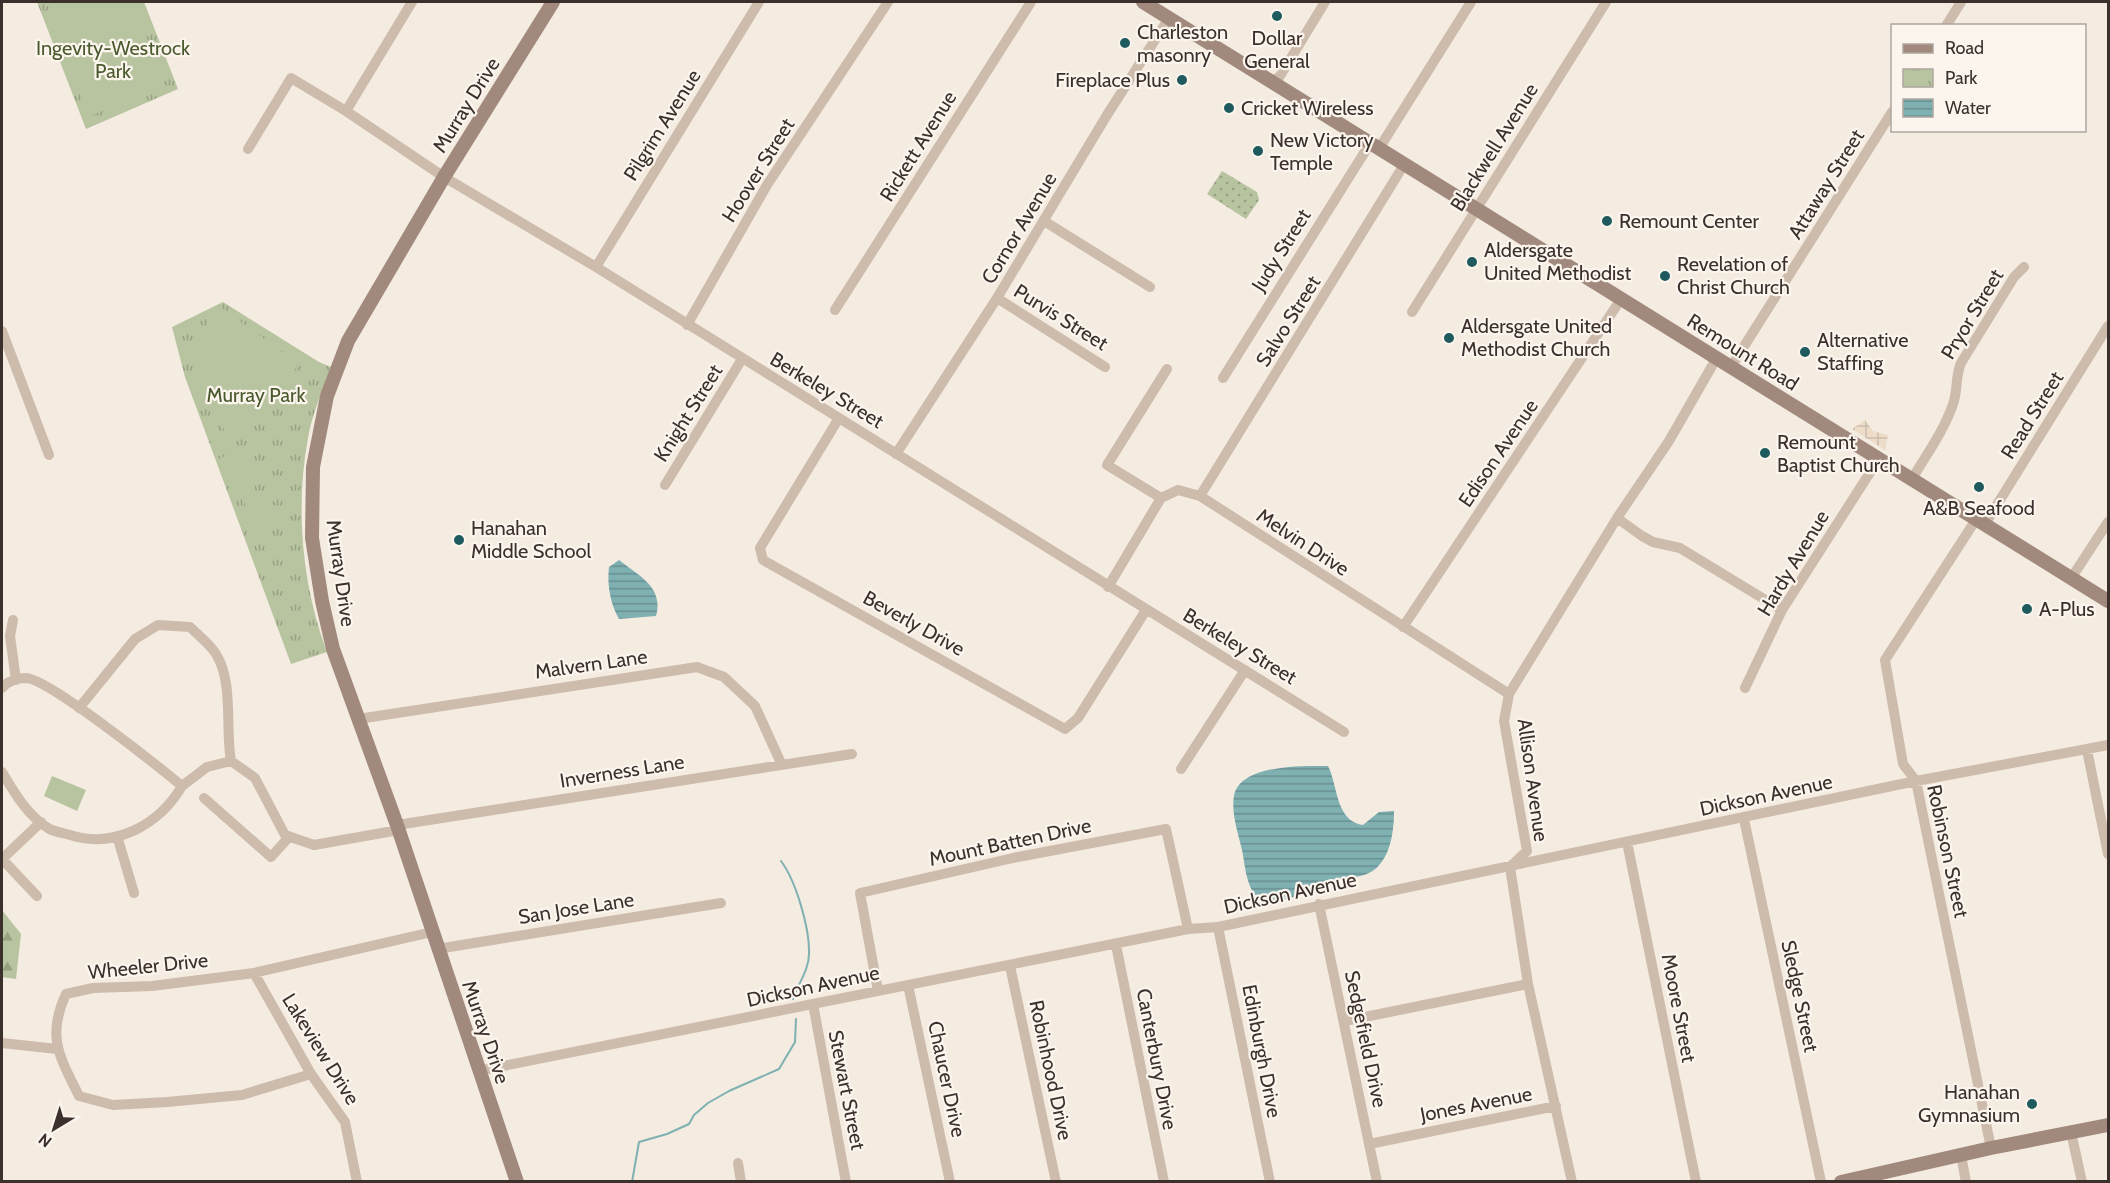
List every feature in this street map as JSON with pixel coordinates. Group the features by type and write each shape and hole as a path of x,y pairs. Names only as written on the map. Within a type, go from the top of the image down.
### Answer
{"street":[{"path":"346,111 412,2"},
{"name":"Murray Drive","path":"517,1182 398,828 333,649 322,601 312,537 314,467 327,396 348,341 444,177 553,2"},
{"name":"Pilgrim Avenue","path":"596,267 759,2"},
{"name":"Hoover Street","path":"687,325 767,185 867,38 888,2"},
{"name":"Rickett Avenue","path":"835,310 1031,2"},
{"name":"Remount Road","path":"1143,2 1405,163 1878,460 2109,601"},
{"path":"1272,82 1280,76 1325,2"},
{"name":"Judy Street","path":"1223,378 1471,2"},
{"name":"Blackwell Avenue","path":"1412,312 1606,2"},
{"path":"1947,24 1960,2"},
{"name":"Cornor Avenue","path":"896,454 997,298 1107,115 1169,18"},
{"name":"Berkeley Street","path":"248,149 291,78 346,111 444,177 596,267 1344,732"},
{"name":"Attaway Street","path":"1731,367 1891,115"},
{"name":"Salvo Street","path":"1200,496 1405,163"},
{"path":"1044,221 1150,287"},
{"name":"Pryor Street","path":"1912,479 1955,401 1956,374 1961,363 2014,277 2024,267"},
{"name":"Purvis Street","path":"997,298 1105,367"},
{"name":"Edison Avenue","path":"1403,627 1621,299"},
{"name":"Read Street","path":"1981,521 2109,326"},
{"path":"2,331 49,455"},
{"name":"Knight Street","path":"665,485 742,359"},
{"name":"Allison Avenue","path":"1510,867 1527,851 1504,721 1509,694 1617,518 1669,441 1716,359"},
{"path":"1108,587 1161,498 1107,465 1167,369"},
{"name":"Beverly Drive","path":"839,418 760,548 763,560 1065,729 1078,718 1146,610"},
{"name":"Hardy Avenue","path":"1745,688 1782,610 1878,460"},
{"name":"Melvin Drive","path":"1161,498 1178,490 1200,496 1509,694"},
{"path":"1617,518 1653,542 1680,548 1782,610"},
{"name":"Robinson Street","path":"1981,521 1885,660 1903,764 1916,781 1991,1148"},
{"path":"2072,577 2109,522"},
{"path":"13,621 10,636 16,680"},
{"path":"79,708 135,639 158,625 190,627 217,654 226,686 230,720 227,737 231,761 255,778 276,821 289,837 271,857 204,798"},
{"name":"Malvern Lane","path":"358,719 697,667 724,677 755,706 781,763"},
{"path":"1181,769 1245,670"},
{"path":"2,688 8,681 27,678 59,693 182,786"},
{"name":"Dickson Avenue","path":"478,1071 1188,929 1218,927 1319,904 1744,819 1916,781 2109,745"},
{"path":"2087,750 2109,854"},
{"name":"Inverness Lane","path":"289,837 314,845 398,828 781,763 852,754"},
{"path":"2,772 23,805 49,829 87,840 117,836 149,824 171,804 182,786 207,767 231,761"},
{"name":"Sledge Street","path":"1744,819 1821,1182"},
{"path":"37,896 2,859 41,822"},
{"name":"Mount Batten Drive","path":"878,991 860,893 1012,858 1166,829 1188,929"},
{"path":"117,836 134,893"},
{"name":"Moore Street","path":"1627,842 1696,1182"},
{"path":"1510,867 1528,984 1572,1182"},
{"name":"San Jose Lane","path":"437,949 721,903"},
{"name":"Sedgefield Drive","path":"1319,904 1377,1182"},
{"name":"Edinburgh Drive","path":"1218,927 1270,1182"},
{"name":"Wheeler Drive","path":"311,1074 242,1095 113,1105 79,1096 57,1049 56,1014 66,994 93,988 152,986 254,973 432,932"},
{"name":"Canterbury Drive","path":"1116,945 1164,1182"},
{"name":"Robinhood Drive","path":"1010,966 1056,1182"},
{"name":"Lakeview Drive","path":"254,973 311,1074 345,1122 357,1182"},
{"path":"1345,1021 1528,984"},
{"name":"Chaucer Drive","path":"908,985 950,1182"},
{"name":"Stewart Street","path":"813,1004 846,1182"},
{"path":"2,1043 57,1049"},
{"name":"Jones Avenue","path":"1369,1144 1556,1106"},
{"path":"1841,1182 1991,1148 2109,1125"},
{"path":"2071,1132 2082,1182"},
{"path":"1961,1155 1966,1182"},
{"path":"738,1163 741,1182"}],"green space":[{"name":"Ingevity-Westrock Park","path":"37,2 144,2 178,89 86,129"},
{"name":"Ingevity-Westrock Park","path":"47,2 134,2 164,85 88,117"},
{"path":"1222,171 1257,192 1259,200 1246,219 1207,194"},
{"name":"Murray Park","path":"223,302 319,362 331,367 310,429 302,492 303,546 307,574 318,627 327,652 291,664 185,377 172,327"},
{"path":"219,306 296,362 296,368 237,441 210,411 201,394 197,377 196,360 200,342 207,324"},
{"path":"241,450 255,488 234,497 218,459"},
{"path":"272,487 277,500 248,511 243,499"},
{"path":"280,506 285,518 256,530 251,517"},
{"path":"52,776 86,790 77,811 44,796"},
{"path":"2,910 21,934 16,979 2,977"}],"shaded area":[{"path":"1865,420 1873,431 1888,435 1885,450 1852,429"}],"water":[{"path":"619,560 642,577 653,590 658,606 656,616 619,619 611,600 608,580 609,567"},
{"path":"1328,766 1342,810 1354,822 1363,825 1379,812 1394,811 1388,851 1380,865 1370,873 1335,881 1285,900 1265,901 1257,897 1248,881 1234,816 1234,796 1239,786 1260,772 1289,767"}],"waterway":[{"path":"781,861 797,893 805,919 809,944 807,966 793,999"},
{"path":"632,1182 639,1142 667,1134 689,1124 694,1115 708,1103 779,1069 795,1042 796,1019"}],"place":[{"name":"Dollar General","path":"1277,16"},
{"name":"Charleston masonry","path":"1125,43"},
{"name":"Fireplace Plus","path":"1182,80"},
{"name":"Cricket Wireless","path":"1229,108"},
{"name":"New Victory Temple","path":"1258,151"},
{"name":"Remount Center","path":"1607,221"},
{"name":"Aldersgate United Methodist","path":"1472,262"},
{"name":"Revelation of Christ Church","path":"1665,276"},
{"name":"Aldersgate United Methodist Church","path":"1449,338"},
{"name":"Alternative Staffing","path":"1805,352"},
{"name":"Remount Baptist Church","path":"1765,453"},
{"name":"A&B Seafood","path":"1979,487"},
{"name":"Hanahan Middle School","path":"459,540"},
{"name":"A-Plus","path":"2027,609"},
{"name":"Hanahan Gymnasium","path":"2032,1104"}]}
